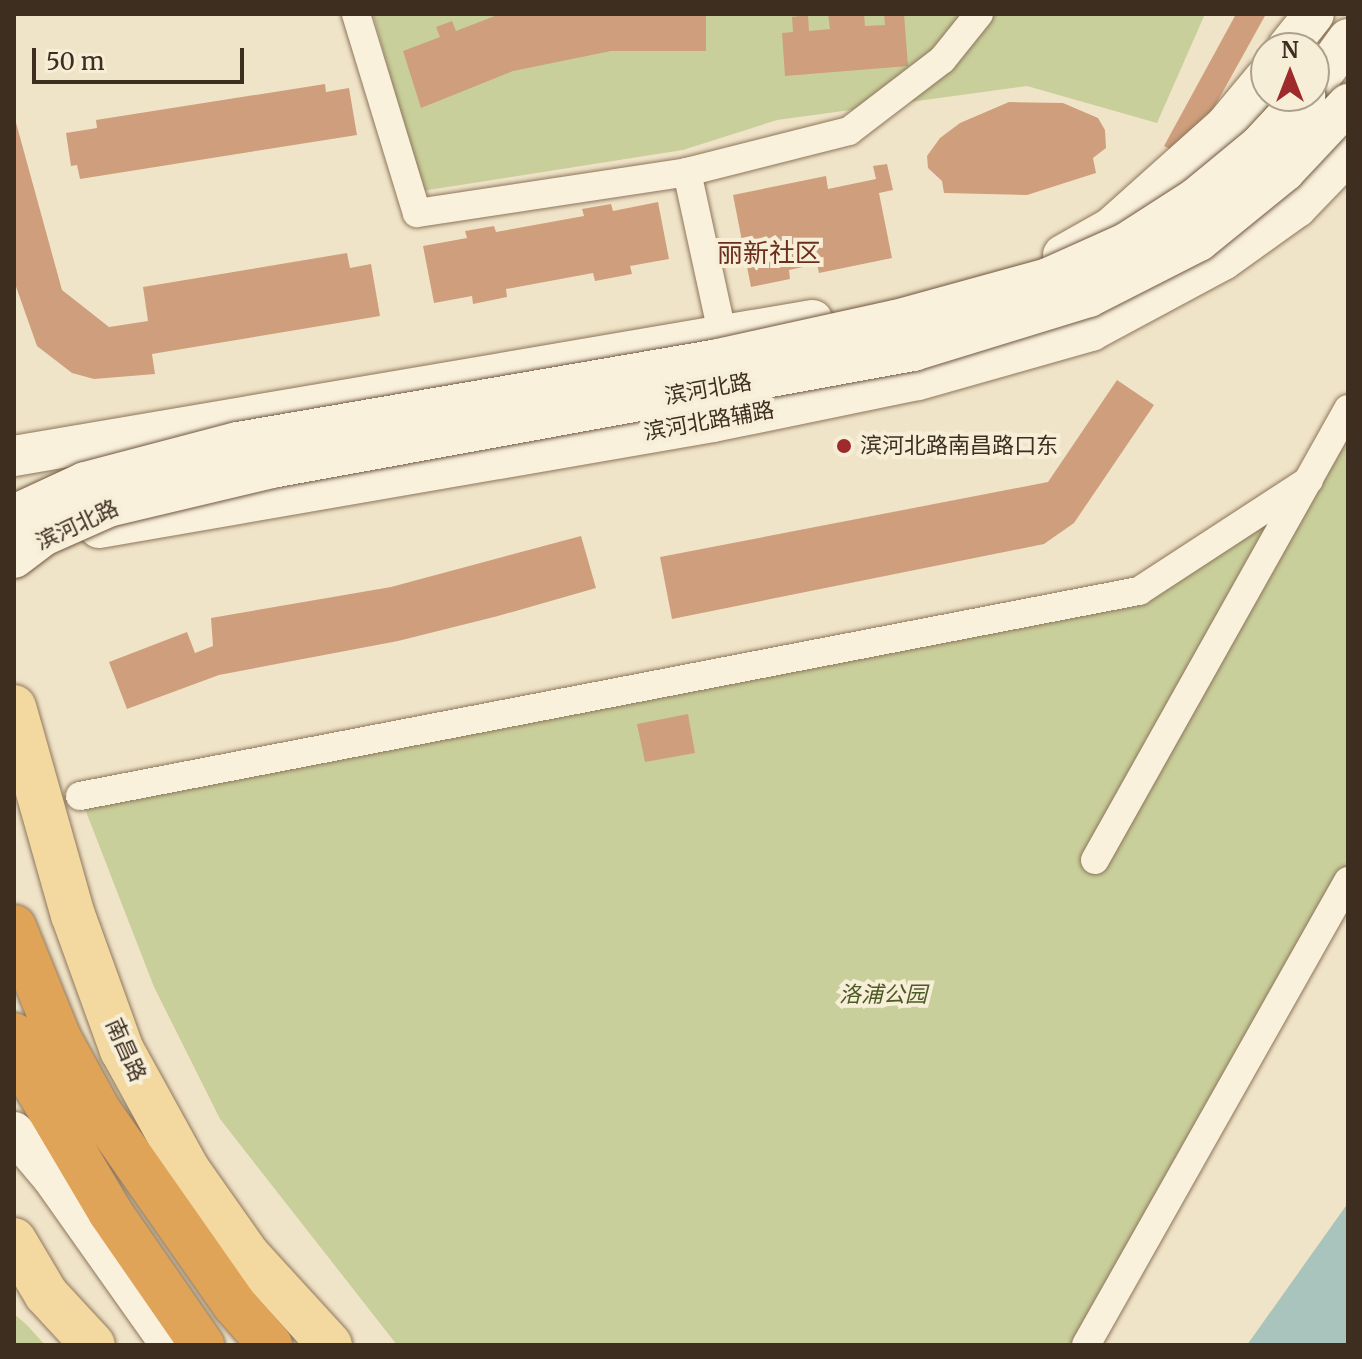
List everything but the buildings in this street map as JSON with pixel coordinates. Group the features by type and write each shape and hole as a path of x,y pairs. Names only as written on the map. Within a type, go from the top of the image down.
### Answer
{"highway":[{"path":"14,927 59,1038 99,1111 206,1266 270,1345"},
{"path":"14,1035 35,1085 110,1212 202,1345"}],"main road":[{"path":"1300,32 1314,14"},
{"path":"1330,64 1348,39"},
{"path":"14,456 873,310 981,284 1054,260 1111,228 1225,126 1250,96"},
{"name":"滨河北路","path":"14,558 43,536 123,503 272,468 913,351 1089,297 1199,241 1285,171 1348,104"},
{"name":"滨河北路","path":"14,515 85,482 238,442 718,359 896,320 1048,278 1126,243 1196,198 1249,154 1290,112"},
{"name":"滨河北路辅路","path":"14,550 182,511 713,422 918,380 1091,331 1223,260 1297,207 1348,154"},
{"path":"14,462 514,376 896,320"},
{"name":"南昌路","path":"14,707 73,915 122,1050 196,1182 247,1254 330,1345"},
{"path":"14,1132 52,1177 171,1345"},
{"path":"14,1240 30,1286 93,1345"}],"street":[{"path":"356,14 417,213 687,172 849,131 942,60 979,14"},
{"path":"687,172 734,383"},
{"path":"1095,860 1348,409"},
{"path":"80,796 1139,591 1309,480"},
{"path":"1086,1345 1348,881"}],"green space":[{"path":"373,14 1205,14 1157,123 1027,86 777,120 683,150 422,191"},
{"name":"洛浦公园","path":"1348,409 1348,881 1086,1345 397,1345 220,1119 154,987 80,796 1139,591 1309,480"},
{"path":"14,1314 27,1325 45,1345 14,1345"}],"water":[{"path":"1348,1203 1348,1345 1247,1345"}],"place":[{"name":"滨河北路南昌路口东","path":"844,446"}],"district":[{"name":"丽新社区","path":"769,253"}]}
